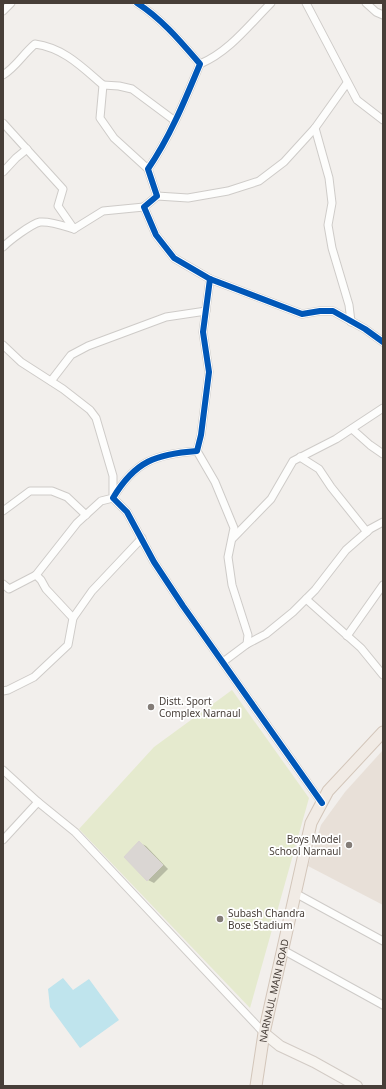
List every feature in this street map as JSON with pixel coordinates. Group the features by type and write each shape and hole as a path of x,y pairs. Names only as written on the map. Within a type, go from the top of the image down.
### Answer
{"main road":[{"name":"NARNAUL MAIN ROAD","path":"258,1085 264,1033 311,823 328,791 383,732"}],"street":[{"path":"3,10 11,3"},
{"path":"137,3 169,29 200,64"},
{"path":"148,169 160,151 176,121 200,64 213,59 229,46 271,3"},
{"path":"306,3 347,84 357,100 383,120"},
{"path":"366,3 376,12 383,15"},
{"path":"3,75 10,70 25,52 35,44 47,46 71,58 102,85 120,86 132,89 176,121"},
{"path":"3,247 10,240 39,222 51,222 74,229 103,211 144,207 156,196 188,198 228,191 259,181 284,162 315,128 347,84"},
{"path":"102,85 100,118 114,138 148,169 156,196"},
{"path":"3,122 63,189 58,206 74,229"},
{"path":"315,128 330,178 332,203 328,224 332,248 349,305 351,322"},
{"path":"3,172 27,149"},
{"path":"144,207 156,234 174,258 210,278 302,314 320,311 333,311 383,342"},
{"path":"210,278 203,332 209,372 201,435 197,451 215,482 234,528 228,557 232,585 248,635 247,644"},
{"path":"51,381 71,355 88,346 166,317 206,312"},
{"path":"3,344 21,362 63,389 90,410 96,418 113,476 113,498 127,512 154,562 322,803"},
{"path":"232,539 271,498 292,461 336,439 383,408"},
{"path":"352,429 383,454"},
{"path":"3,584 9,588 36,575 77,523 101,501 113,498 121,483 136,468 152,459 176,453 197,451"},
{"path":"300,457 319,469 331,487 367,532"},
{"path":"3,512 30,491 52,491 68,497 86,515"},
{"path":"223,662 247,644 266,634 293,612 315,590 346,550 367,532 383,522"},
{"path":"3,691 34,678 68,645 73,618 92,591 142,538"},
{"path":"36,575 46,589 73,618"},
{"path":"347,636 383,584"},
{"path":"306,599 361,648 383,675"},
{"path":"3,770 38,802 75,832 264,1033 280,1046 314,1062 357,1086"},
{"path":"3,840 38,802"},
{"path":"295,893 383,941"},
{"path":"283,950 383,1005"}],"shaded area":[{"name":"Boys Model School Narnaul","path":"383,750 383,905 308,866 321,825 345,792"}],"green space":[{"name":"Subash Chandra Bose Stadium","path":"232,690 309,798 250,1008 79,829 154,747"}],"water":[{"path":"63,978 73,990 89,979 119,1020 80,1048 50,1007 48,989"}],"building":[{"path":"139,841 163,865 147,881 124,857"}],"cycle path":[{"path":"137,3 155,16 200,64 183,105 156,157 148,169 157,196 144,207 156,235 174,258 210,279 302,314 320,311 333,311 365,329 383,342"},
{"path":"210,279 203,332 209,372 201,435 197,451 170,454 158,457 148,462 130,475 121,485 113,498 127,512 154,562 183,606 322,803"}],"place":[{"name":"Distt. Sport Complex Narnaul","path":"151,707"},
{"name":"Boys Model School Narnaul","path":"349,845"},
{"name":"Subash Chandra Bose Stadium","path":"220,919"}]}
